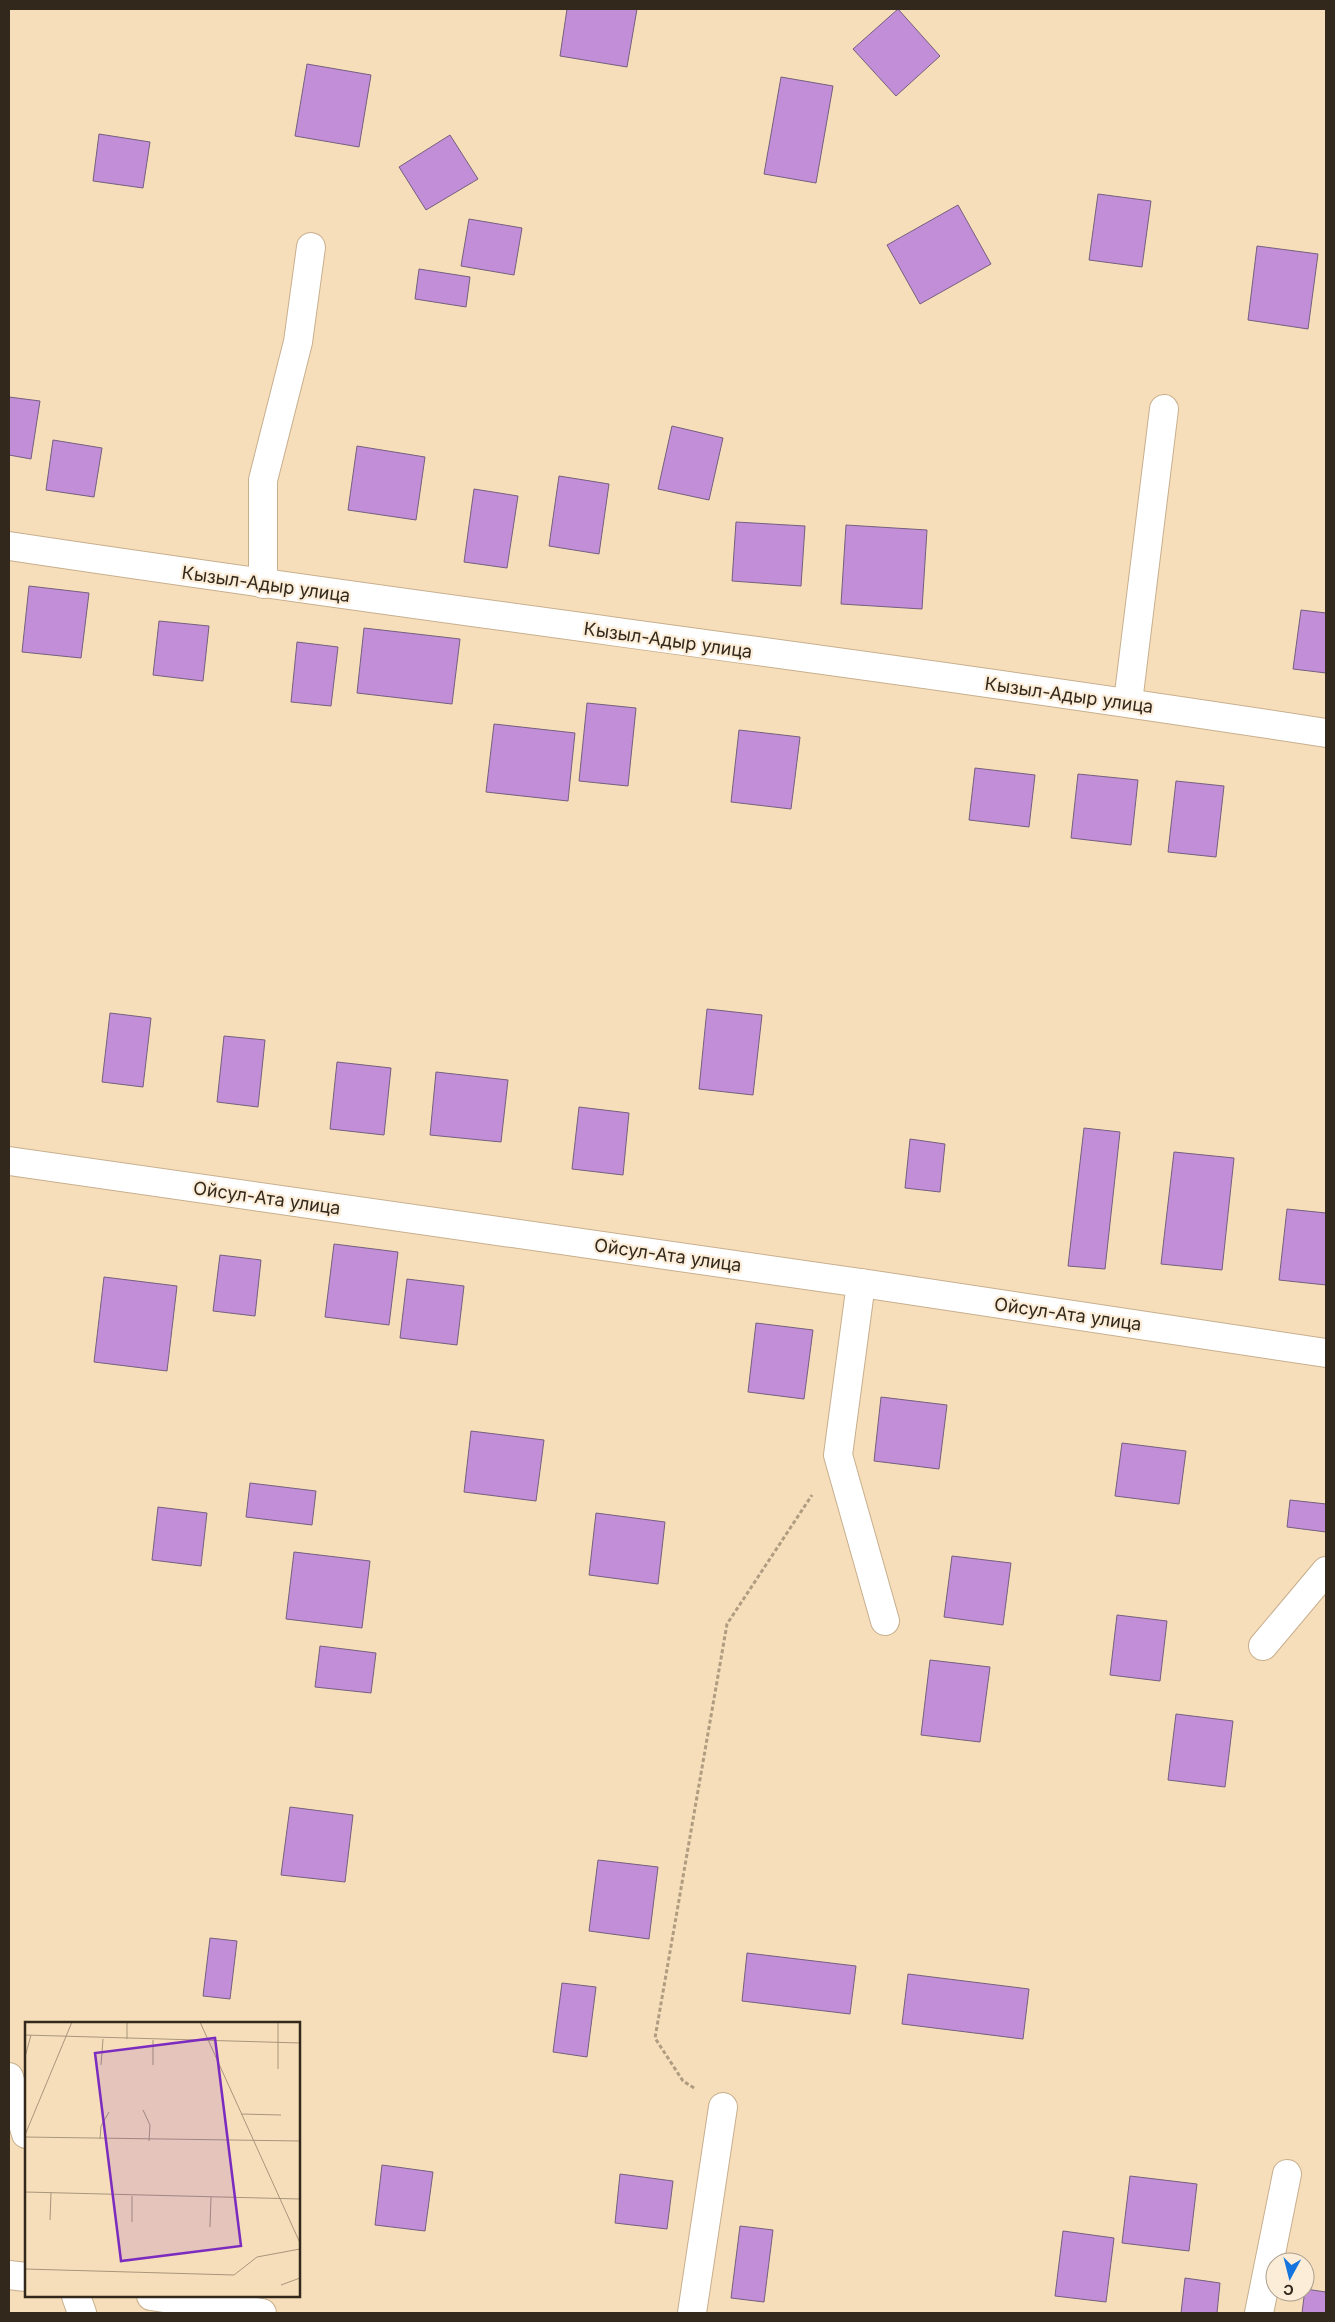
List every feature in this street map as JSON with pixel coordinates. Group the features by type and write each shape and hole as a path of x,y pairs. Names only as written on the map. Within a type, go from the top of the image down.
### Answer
{"street":[{"path":"263,584 264,480 298,342 311,247"},
{"path":"1128,702 1164,409"},
{"name":"Кызыл-Адыр улица","path":"9,546 263,584 1128,702 1326,733"},
{"name":"Ойсул-Ата улица","path":"9,1161 861,1283 1326,1352"},
{"path":"861,1283 838,1455 886,1621"},
{"path":"1263,1646 1326,1571"},
{"path":"9,2077 25,2131"},
{"path":"692,2313 723,2107"},
{"path":"1259,2313 1287,2174"},
{"path":"9,2275 25,2277"},
{"path":"76,2297 82,2313"},
{"path":"158,2297 262,2313"}],"path":[{"path":"723,2107 683,2081 655,2038 727,1624 838,1455"}],"building":[{"path":"567,9 637,9 627,67 560,56"},
{"path":"898,9 940,56 896,96 853,49"},
{"path":"307,64 371,75 359,147 295,136"},
{"path":"781,77 833,86 816,183 764,174"},
{"path":"99,134 150,142 143,188 93,181"},
{"path":"450,135 478,179 426,210 399,167"},
{"path":"1098,194 1151,201 1142,267 1089,260"},
{"path":"958,205 991,264 920,304 887,245"},
{"path":"469,219 522,228 514,275 461,266"},
{"path":"1257,246 1318,254 1308,329 1248,320"},
{"path":"419,269 470,277 466,307 415,299"},
{"path":"9,397 40,401 31,459 9,455"},
{"path":"672,426 723,438 709,500 658,489"},
{"path":"53,440 102,448 94,497 46,490"},
{"path":"357,446 425,457 416,520 348,510"},
{"path":"559,476 609,484 599,554 549,546"},
{"path":"474,489 518,496 507,568 464,562"},
{"path":"736,522 805,526 801,586 732,581"},
{"path":"846,525 927,530 922,609 841,604"},
{"path":"29,586 89,593 81,658 22,652"},
{"path":"1301,610 1326,613 1326,673 1293,669"},
{"path":"159,621 209,626 203,681 153,675"},
{"path":"364,628 460,639 452,704 357,693"},
{"path":"297,642 338,647 331,706 291,702"},
{"path":"587,703 636,708 628,786 579,781"},
{"path":"494,724 575,733 568,801 486,792"},
{"path":"739,730 800,737 791,809 731,802"},
{"path":"975,768 1035,775 1029,827 969,820"},
{"path":"1078,774 1138,780 1131,845 1071,838"},
{"path":"1176,781 1224,786 1216,857 1168,852"},
{"path":"707,1009 762,1015 753,1095 699,1089"},
{"path":"110,1013 151,1018 143,1087 102,1082"},
{"path":"224,1036 265,1040 258,1107 217,1102"},
{"path":"337,1062 391,1068 384,1135 330,1129"},
{"path":"436,1072 508,1080 501,1142 430,1135"},
{"path":"579,1107 629,1113 623,1175 572,1169"},
{"path":"1084,1128 1120,1132 1105,1269 1068,1266"},
{"path":"910,1139 945,1144 940,1192 905,1188"},
{"path":"1174,1152 1234,1158 1222,1270 1161,1264"},
{"path":"1287,1209 1326,1213 1326,1285 1279,1280"},
{"path":"334,1244 398,1252 389,1325 325,1317"},
{"path":"220,1255 261,1260 255,1316 213,1311"},
{"path":"104,1277 177,1286 167,1371 94,1362"},
{"path":"407,1279 464,1286 457,1345 400,1338"},
{"path":"756,1323 813,1330 804,1399 748,1392"},
{"path":"881,1397 947,1405 939,1469 874,1461"},
{"path":"471,1431 544,1440 536,1501 464,1492"},
{"path":"1122,1443 1186,1451 1179,1504 1115,1496"},
{"path":"250,1483 316,1491 312,1525 246,1517"},
{"path":"1290,1500 1326,1504 1326,1532 1287,1527"},
{"path":"158,1507 207,1513 201,1566 152,1560"},
{"path":"596,1513 665,1522 658,1584 589,1575"},
{"path":"294,1552 370,1561 362,1628 286,1619"},
{"path":"952,1556 1011,1563 1003,1625 944,1617"},
{"path":"1117,1615 1167,1621 1160,1681 1110,1675"},
{"path":"320,1646 376,1653 371,1693 315,1687"},
{"path":"930,1660 990,1667 980,1742 921,1735"},
{"path":"1176,1714 1233,1721 1225,1787 1168,1780"},
{"path":"290,1807 353,1815 345,1882 281,1875"},
{"path":"598,1860 658,1867 649,1939 589,1931"},
{"path":"210,1938 237,1941 230,1999 203,1996"},
{"path":"747,1953 856,1966 850,2014 742,2001"},
{"path":"908,1974 1029,1989 1023,2039 902,2024"},
{"path":"562,1983 596,1987 587,2057 553,2052"},
{"path":"382,2165 433,2172 425,2231 375,2225"},
{"path":"620,2174 673,2181 667,2229 615,2223"},
{"path":"1130,2176 1197,2184 1189,2251 1122,2243"},
{"path":"740,2226 773,2230 764,2302 731,2298"},
{"path":"1063,2231 1114,2238 1106,2302 1055,2296"},
{"path":"1185,2278 1220,2283 1217,2313 1181,2313"},
{"path":"1315,2290 1326,2292 1326,2313 1302,2313 1303,2302 1315,2302"}]}
